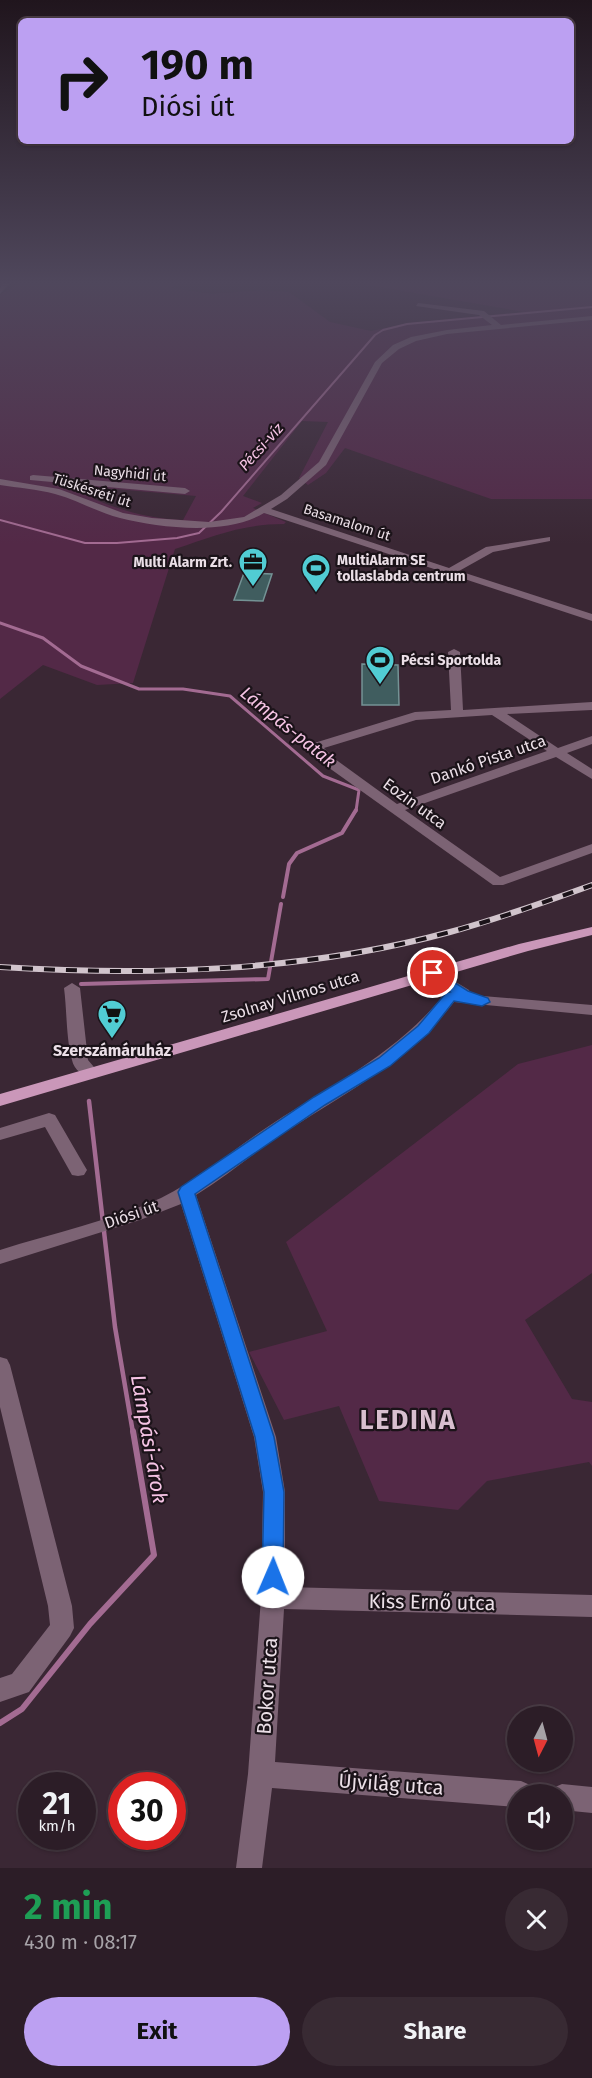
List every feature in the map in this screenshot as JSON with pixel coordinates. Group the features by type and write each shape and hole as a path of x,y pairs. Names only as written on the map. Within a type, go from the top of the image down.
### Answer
{"main road":[{"name":"Zsolnay Vilmos utca","path":"0,1100 524,947 592,932"}],"street":[{"name":"Tüskésréti út","path":"0,482 56,491 133,518 199,525 247,519 284,497 323,463 375,369"},
{"name":"Nagyhidi út","path":"0,475 186,491"},
{"name":"Basamalom út","path":"264,510 592,618"},
{"path":"451,572 490,549 546,539"},
{"path":"454,652 457,714 592,706"},
{"path":"495,712 592,775"},
{"name":"Eozin utca","path":"457,714 401,719 315,747 330,762 498,882 592,848"},
{"name":"Dankó Pista utca","path":"394,809 592,740"},
{"path":"427,975 434,988 451,996 482,1002 592,1010"},
{"path":"427,975 482,1002"},
{"path":"72,988 80,1062 91,1073"},
{"name":"Diósi út","path":"0,1257 153,1209 186,1192 319,1101 384,1062 423,1029 451,996"},
{"path":"0,1134 49,1119 78,1170"},
{"name":"Bokor utca","path":"186,1192 265,1437 274,1492 273,1598 261,1774 249,1868"},
{"path":"0,1365 60,1606 62,1628 20,1683 0,1690"},
{"name":"Kiss Ernő utca","path":"273,1598 592,1606"},
{"name":"Újvilág utca","path":"261,1774 507,1793"},
{"path":"573,1798 592,1800"}],"shaded area":[{"path":"0,369 592,369 592,499 491,499 345,448 326,473 308,485 299,478 328,422 302,421 243,496 262,503 253,508 286,522 228,532 175,549 133,683 97,685 43,665 0,699","holes":["103,488 196,496 183,520 137,514 94,499"]},
{"path":"592,1045 592,1273 525,1320 572,1399 592,1402 592,1466 589,1462 487,1481 458,1510 379,1501 339,1406 284,1420 249,1352 327,1331 286,1242 518,1064"}],"building":[{"name":"Multi Alarm Zrt.","path":"244,573 272,574 263,601 234,600"},
{"name":"Pécsi Sportolda","path":"362,664 398,665 399,705 362,705"}],"waterway":[{"name":"Pécsi-víz","path":"0,520 85,543 177,538 199,533 221,512 345,369"},
{"name":"Lámpás-patak","path":"0,623 43,638 81,666 139,689 183,689 230,696 323,776 359,790 356,811"},
{"name":"Lámpás-patak","path":"283,897 289,864 297,853 342,833 356,810"},
{"name":"Lámpás-patak","path":"81,984 268,979 281,904"},
{"name":"Lámpási-árok","path":"89,1101 115,1327 133,1433"},
{"name":"Lámpási-árok","path":"0,1723 22,1709 90,1624 154,1555 133,1431"}],"railway":[{"path":"0,967 113,971 170,970 226,968 339,956 450,932 592,885"}],"place":[{"name":"Multi Alarm Zrt.","path":"253,588"},
{"name":"MultiAlarm SE tollaslabda centrum","path":"316,594"},
{"name":"Pécsi Sportolda","path":"380,686"},
{"name":"Szerszámáruház","path":"112,1040"}],"district":[{"name":"LEDINA","path":"408,1420"}],"route":[{"path":"273,1577 274,1492 265,1437 186,1192 319,1101 384,1062 423,1029 451,996 482,1002 456,990 433,973"}]}
